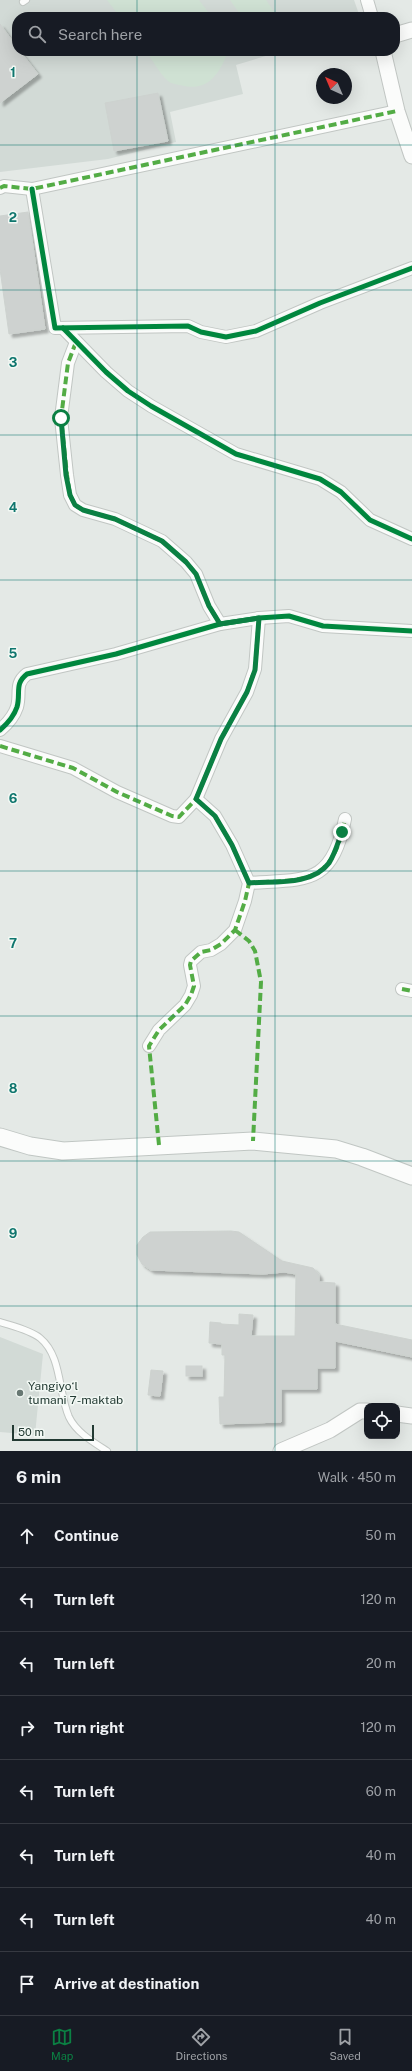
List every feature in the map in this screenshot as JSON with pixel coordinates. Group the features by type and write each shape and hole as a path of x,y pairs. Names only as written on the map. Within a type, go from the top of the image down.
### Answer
{"main road":[{"path":"0,1137 30,1146 63,1151 245,1141 268,1142 336,1149 412,1176"}],"street":[{"path":"367,0 371,12"},
{"path":"400,34 412,30"},
{"path":"384,56 397,110 412,156"},
{"path":"0,188 4,186 32,189 397,110"},
{"path":"32,189 54,328 188,326 201,332 226,337 256,331 320,302 412,268"},
{"path":"63,328 128,391 151,406 236,454 320,479 341,492 370,520 412,538"},
{"path":"76,342 68,363 61,418 66,475 70,495 75,505 83,510 115,519 162,541 186,562 196,574 209,606 220,624"},
{"path":"0,730 7,724 17,706 20,682 27,674 116,654 220,624 259,618 289,616 322,626 412,631"},
{"path":"0,746 73,768 117,792 172,816 179,817 196,799 218,745 247,692 255,670 259,618"},
{"path":"149,1046 159,1030 185,1006 191,995 194,986 190,965 192,961 201,952 211,950 221,944 235,930 246,901 249,883 232,845 215,816 196,799"},
{"path":"249,883 310,877 328,865 342,832 345,819"},
{"path":"281,1451 330,1430 360,1411 364,1411"},
{"path":"400,1414 412,1416"}],"lane":[{"path":"0,1322 38,1337 47,1345 54,1356 69,1417 77,1428 107,1451"}],"shaded area":[{"path":"0,0 354,0 358,12 12,12 12,56 266,56 236,65 243,94 170,112 176,142 108,159 0,172"},
{"name":"Yangiyo‘l tumani 7-maktab","path":"0,1337 43,1354 35,1435 0,1432"}],"green space":[{"path":"107,0 199,0 208,12 116,12"},
{"path":"230,0 266,0 274,12 238,12"},
{"path":"149,56 226,56 221,68 211,80 205,84 190,87 169,82"}],"building":[{"path":"0,24 12,40 12,56 24,56 38,74 0,103"},
{"path":"158,93 168,141 114,151 105,103"},
{"path":"28,212 45,329 9,334 0,269 0,216"},
{"path":"150,1232 239,1232 282,1261 313,1268 319,1275 319,1282 335,1283 335,1324 412,1340 412,1357 335,1341 335,1368 317,1368 317,1389 281,1389 281,1422 220,1424 219,1397 224,1397 225,1355 222,1355 222,1344 209,1343 210,1322 239,1325 239,1314 253,1315 251,1336 295,1336 296,1274 284,1272 263,1274 151,1270 142,1264 137,1255 137,1245 143,1237"},
{"path":"186,1366 202,1366 202,1376 186,1376"},
{"path":"151,1370 163,1371 160,1396 148,1395"}],"marked path":[{"path":"0,188 4,186 32,189 397,111"},
{"path":"76,342 68,363 61,418 70,495 75,505 83,510 115,519 162,541 186,562 196,574 209,606 220,624"},
{"path":"0,746 73,768 117,792 172,816 179,817 196,799 221,739 247,692 255,669 259,618"},
{"path":"159,1145 149,1046 159,1030 185,1005 191,995 194,986 190,965 191,961 201,952 211,950 221,944 235,930 245,901 249,883 232,845 215,816 196,799"},
{"path":"249,883 286,881 314,875 324,868 333,857 345,819"},
{"path":"235,930 249,941 255,951 261,982 253,1141"},
{"path":"402,989 412,991"}],"cycle path":[{"path":"32,189 55,328 188,326 201,332 226,337 256,331 320,303 412,268"},
{"path":"63,328 106,372 128,391 151,406 236,454 320,479 341,492 370,520 412,539"},
{"path":"0,730 10,720 16,710 19,685 27,674 116,654 220,624 259,618 289,616 323,626 412,631"}],"place":[{"name":"Yangiyo‘l tumani 7-maktab","path":"20,1393"}],"route":[{"path":"61,418 66,475 70,495 75,505 83,510 115,519 162,541 186,562 196,574 209,606 220,624 259,618 255,670 247,692 221,739 196,799 215,816 232,845 249,883 310,877 328,865 342,832"}]}
